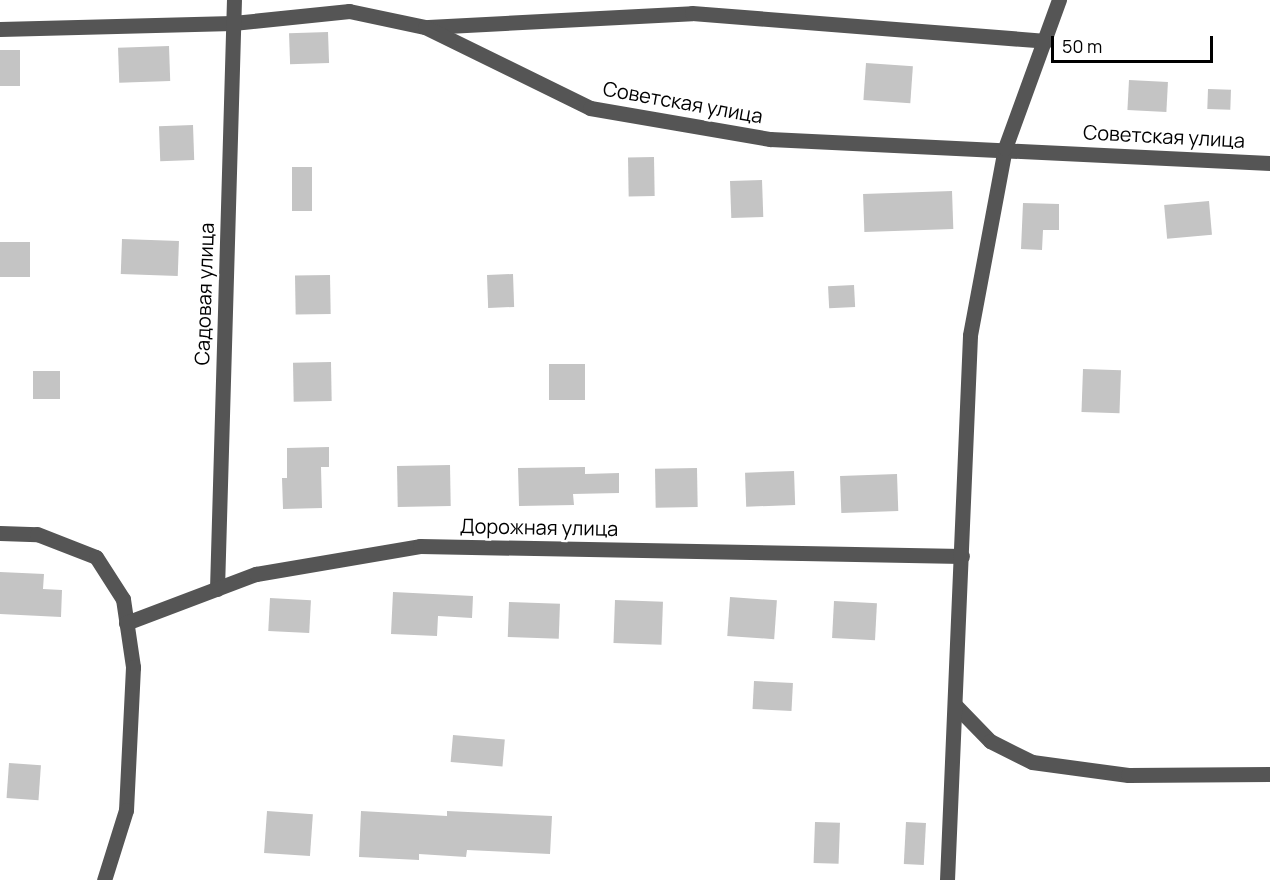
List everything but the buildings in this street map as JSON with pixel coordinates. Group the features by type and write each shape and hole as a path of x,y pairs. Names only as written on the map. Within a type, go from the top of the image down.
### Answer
{"street":[{"name":"Садовая улица","path":"217,589 234,0"},
{"path":"947,880 970,334 1005,148 1046,41 1059,0"},
{"name":"Советская улица","path":"0,29 233,23 349,11 425,27 590,108 770,139 1005,148 1270,163"},
{"path":"425,27 692,14 1046,41"},
{"path":"0,533 37,534 96,557 123,599 133,667 126,810 104,880"},
{"name":"Дорожная улица","path":"126,622 256,574 420,546 962,556"},
{"path":"956,706 990,741 1032,762 1128,775 1270,774"}]}
